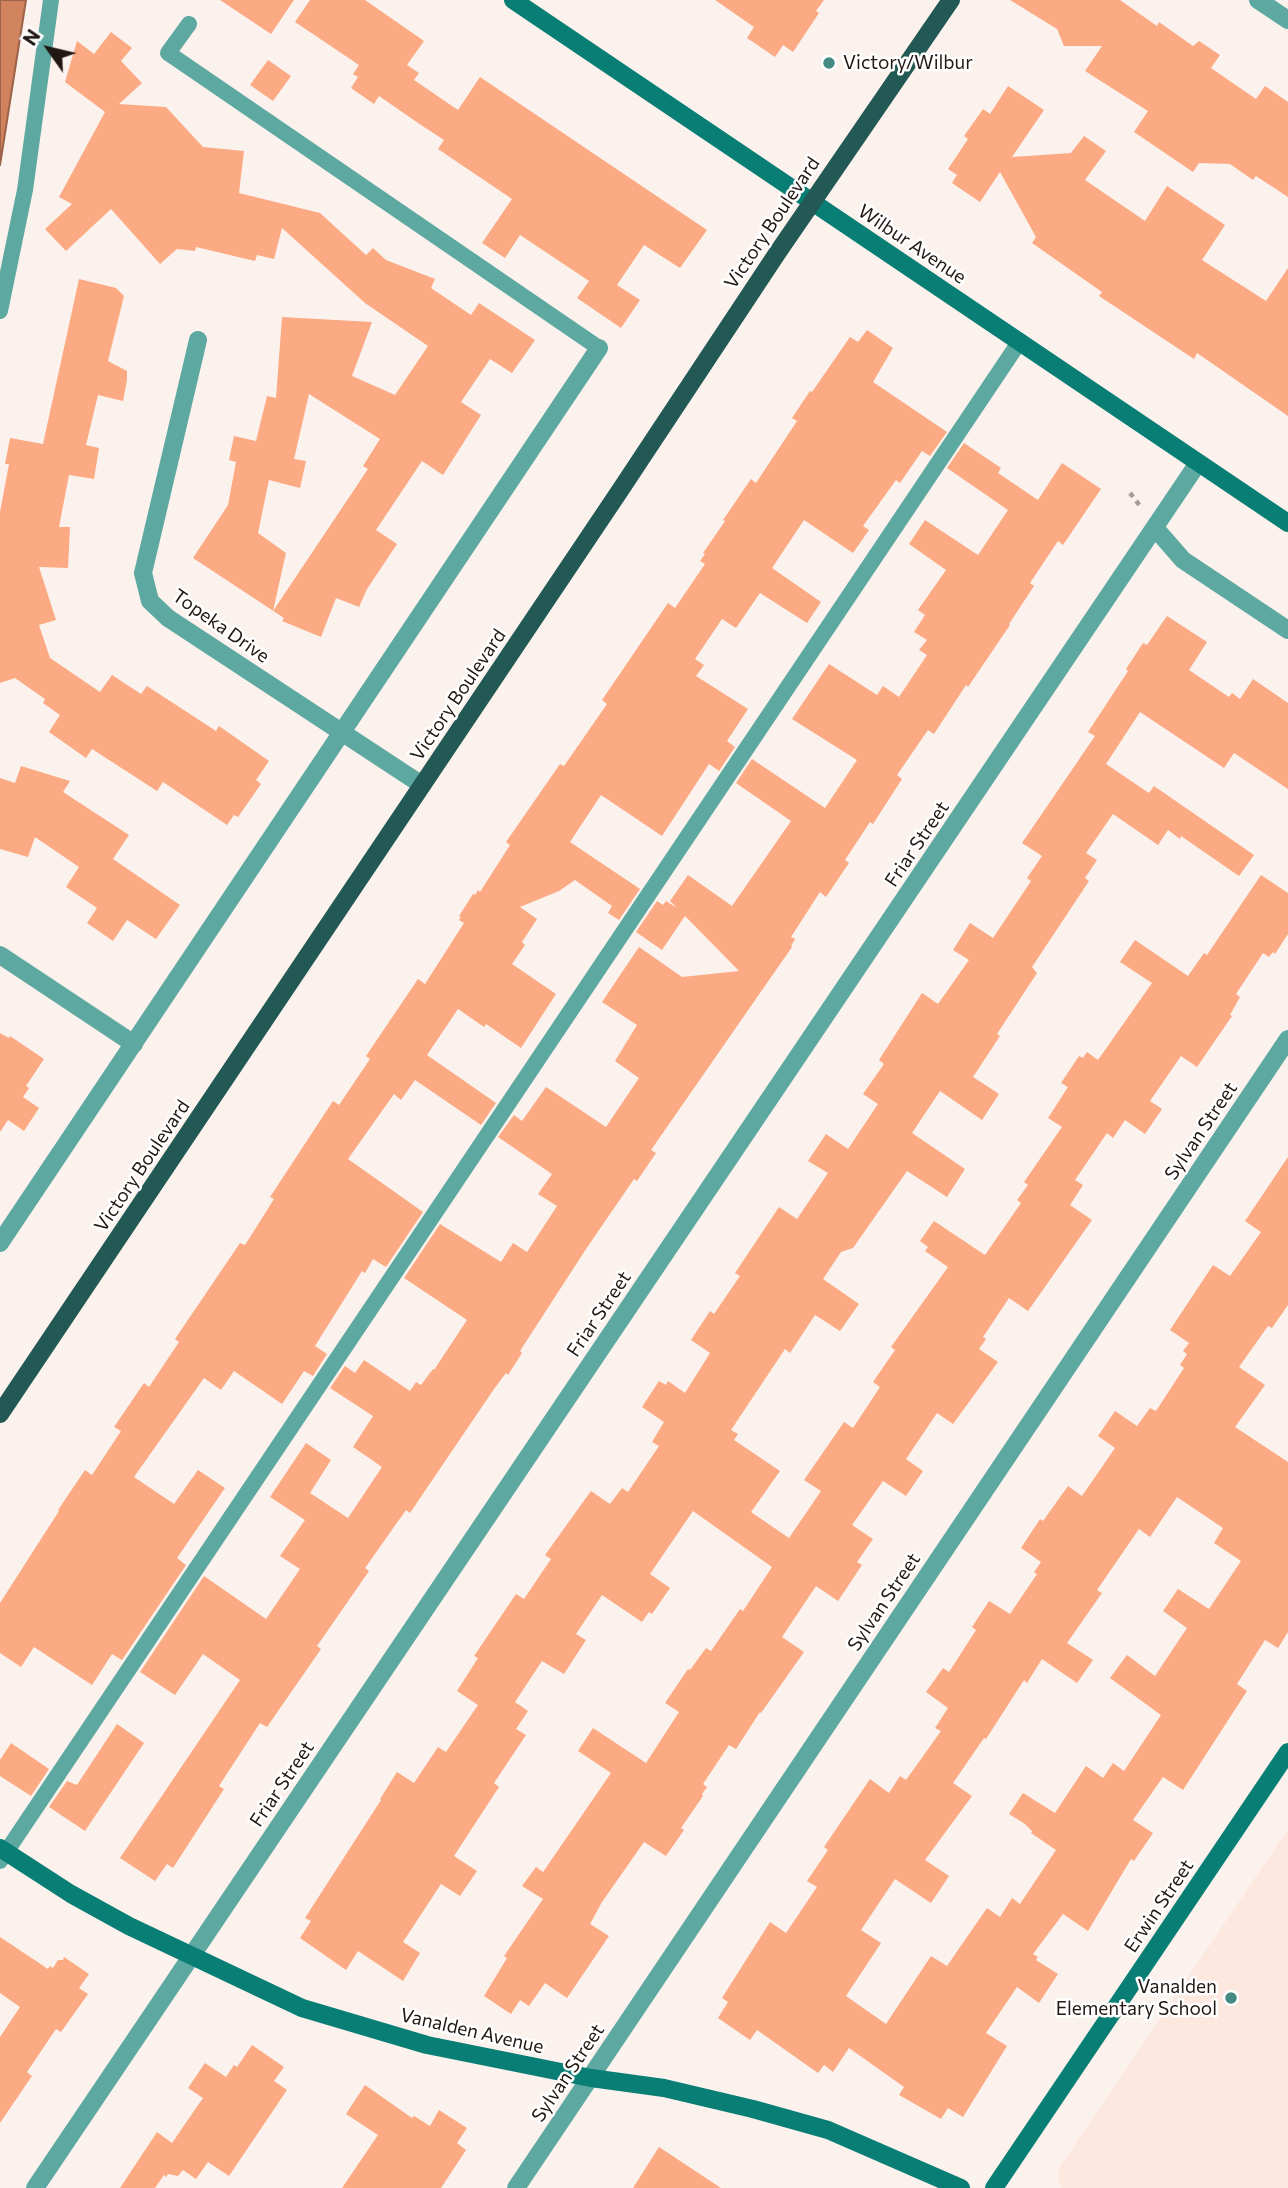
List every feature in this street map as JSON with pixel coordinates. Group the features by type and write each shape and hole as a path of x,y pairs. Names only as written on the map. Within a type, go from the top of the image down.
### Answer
{"main road":[{"name":"Victory Boulevard","path":"0,1414 812,202 951,0"}],"street":[{"name":"Wilbur Avenue","path":"513,0 1288,523"},
{"path":"1258,0 1288,20"},
{"name":"Topeka Drive","path":"198,340 143,573 150,601 168,618 422,785"},
{"path":"0,1243 599,348"},
{"name":"Friar Street","path":"34,2188 1198,463"},
{"path":"1156,528 1183,560 1288,630"},
{"path":"0,955 134,1044"},
{"name":"Sylvan Street","path":"516,2188 1288,1039"},
{"name":"Erwin Street","path":"994,2188 1288,1752"},
{"name":"Vanalden Avenue","path":"2,1853 71,1894 190,1957 302,2008 427,2045 591,2078 664,2088 828,2130 961,2188"}],"lane":[{"path":"0,311 25,190 51,0"},
{"path":"189,24 168,53 599,348"},
{"path":"2,1853 1020,341"}],"shaded area":[{"path":"0,0 26,0 0,165"},
{"name":"Vanalden Elementary School","path":"1288,1829 1288,2188 1062,2188 1058,2181 1059,2168"}],"building":[{"path":"220,0 294,0 271,34"},
{"path":"310,0 365,0 424,41 407,65 419,73 414,80 458,110 480,77 707,230 680,268 644,245 617,285 640,300 621,328 577,298 589,281 520,235 505,258 482,243 512,199 438,149 444,140 379,96 374,104 351,88 358,77 353,74 359,65 295,22"},
{"path":"715,0 824,0 816,11 819,13 793,52 783,45 775,57 747,38 754,27"},
{"path":"1010,0 1120,0 1157,26 1159,22 1193,46 1199,41 1220,55 1211,68 1256,99 1265,86 1288,102 1288,197 1256,176 1253,180 1230,164 1199,163 1193,172 1134,132 1148,111 1085,71 1102,46 1064,46 1057,29"},
{"path":"111,32 132,48 121,61 142,83 119,104 166,107 203,147 244,151 239,193 320,213 366,255 373,248 386,260 435,279 431,288 471,315 479,303 535,340 512,373 490,359 461,402 481,415 443,475 422,461 376,530 397,544 367,589 359,607 336,598 321,637 282,621 284,618 273,611 193,558 228,505 236,462 229,460 234,436 256,441 267,396 276,398 282,317 372,322 352,376 395,395 428,346 365,303 282,228 274,259 257,255 255,261 196,247 195,251 177,249 160,264 111,209 66,251 45,229 72,204 59,197 105,112 65,82 77,41 94,54","holes":["309,394 380,439 363,466 368,469 273,611 286,553 258,533 269,480 300,488 306,461 294,459"]},
{"path":"268,60 291,76 273,101 250,85"},
{"path":"1008,86 1044,110 1012,157 1071,153 1084,136 1106,151 1085,180 1145,221 1167,186 1225,225 1202,260 1266,301 1288,268 1288,416 1197,353 1194,359 1099,296 1102,292 1032,243 1036,237 1000,172 980,202 952,183 957,175 948,169 968,139 964,136 983,109 990,114"},
{"path":"79,279 116,288 124,296 108,361 127,371 127,380 123,401 98,395 86,445 99,448 94,479 69,475 59,527 70,527 68,568 39,567 56,620 39,625 50,658 100,692 112,675 141,694 147,686 216,731 219,726 269,761 256,780 261,784 238,817 234,815 227,825 163,782 157,791 92,749 86,758 49,732 60,715 43,703 45,699 15,678 0,683 0,512 9,464 5,464 10,438 43,444"},
{"path":"867,330 893,348 873,382 947,432 930,456 922,451 900,483 896,480 863,526 869,530 853,553 804,520 772,568 821,602 807,623 760,593 736,628 722,619 695,659 704,665 696,676 748,709 727,741 735,747 719,771 709,764 662,836 601,795 570,842 640,889 619,920 608,913 612,906 575,880 559,891 520,907 537,919 522,942 525,945 512,964 556,994 521,1048 458,1009 427,1055 496,1103 481,1125 415,1080 401,1100 394,1094 348,1159 423,1212 386,1267 373,1259 365,1273 362,1271 315,1346 327,1354 313,1376 304,1371 282,1404 234,1371 221,1390 204,1378 134,1477 174,1504 198,1470 225,1488 177,1558 186,1565 122,1660 112,1654 92,1685 34,1647 21,1667 0,1653 0,1603 58,1510 85,1470 92,1475 121,1431 114,1427 144,1383 149,1387 179,1342 175,1339 240,1243 245,1245 274,1199 270,1197 333,1101 339,1105 370,1059 366,1056 418,979 425,984 464,923 459,920 459,916 473,894 478,890 480,892 510,845 506,842 560,764 564,766 607,704 602,700 668,603 675,608 705,564 700,561 705,554 703,553 725,521 723,520 751,479 756,483 797,421 792,418 810,391 812,392 850,337 858,342"},
{"path":"964,443 1001,468 998,473 1038,500 1062,463 1101,489 1063,545 1058,541 1030,583 1034,586 1010,625 968,687 966,685 934,734 928,730 897,775 902,779 873,824 870,822 845,860 849,863 826,897 820,892 791,937 795,939 792,947 651,1150 656,1153 637,1181 634,1179 586,1249 520,1351 522,1353 508,1375 506,1373 494,1389 410,1513 406,1510 365,1568 369,1571 317,1646 321,1649 267,1727 260,1723 219,1786 224,1789 173,1868 167,1864 155,1881 120,1858 240,1680 203,1654 175,1695 140,1672 204,1576 266,1619 300,1569 280,1556 305,1520 270,1497 306,1443 331,1460 310,1493 348,1518 382,1467 353,1447 373,1416 330,1388 345,1366 355,1373 364,1360 410,1391 416,1382 421,1385 434,1370 467,1320 404,1278 440,1224 501,1262 513,1243 527,1252 557,1206 538,1194 552,1174 498,1137 514,1115 522,1121 546,1087 606,1127 639,1078 615,1061 637,1025 602,1002 639,947 682,977 739,971 685,916 662,950 636,932 657,901 663,905 666,901 677,908 670,901 688,875 732,906 791,821 736,783 752,759 825,808 857,760 792,719 829,664 877,695 883,686 899,697 927,655 919,650 927,640 914,632 925,615 918,610 946,570 909,544 925,520 978,555 1008,510 947,468"},
{"path":"1167,616 1207,642 1189,670 1229,697 1232,693 1240,699 1253,679 1288,703 1288,789 1234,753 1224,768 1140,712 1106,764 1149,793 1154,786 1254,855 1239,876 1181,836 1180,839 1168,830 1158,845 1113,814 1086,853 1097,860 1085,878 1089,881 1032,967 1037,973 973,1077 999,1094 982,1120 940,1091 912,1133 965,1169 947,1197 907,1171 853,1248 841,1252 823,1279 859,1304 840,1331 815,1315 790,1353 785,1349 731,1430 738,1434 734,1440 780,1471 751,1512 789,1538 821,1491 804,1480 844,1422 853,1428 880,1387 873,1382 895,1350 891,1347 948,1267 925,1251 928,1247 920,1241 934,1221 985,1255 1021,1203 1017,1200 1028,1185 1024,1182 1062,1127 1048,1118 1068,1087 1061,1083 1079,1056 1083,1058 1087,1052 1098,1060 1152,983 1120,962 1135,940 1188,976 1204,953 1207,955 1261,875 1288,893 1288,934 1275,954 1273,952 1269,957 1263,953 1236,994 1240,997 1230,1015 1232,1016 1197,1067 1181,1056 1150,1101 1162,1109 1145,1134 1125,1120 1113,1138 1107,1133 1075,1180 1083,1185 1070,1205 1092,1220 1028,1311 1009,1298 983,1337 986,1339 979,1349 998,1362 953,1424 937,1413 906,1459 923,1471 906,1496 883,1481 852,1525 873,1539 857,1562 862,1565 838,1601 816,1586 782,1637 804,1652 736,1749 729,1745 703,1784 707,1787 703,1796 666,1856 644,1842 602,1902 590,1924 609,1936 567,1998 545,1983 529,2006 520,2000 511,2014 484,1996 507,1958 504,1956 543,1899 522,1886 536,1867 543,1872 611,1773 578,1751 593,1728 646,1763 679,1712 665,1703 688,1669 690,1670 706,1648 711,1651 740,1609 743,1611 772,1567 693,1511 650,1574 670,1588 652,1614 649,1612 642,1622 602,1595 576,1634 586,1640 564,1674 542,1661 515,1702 528,1711 516,1729 526,1735 494,1783 499,1787 454,1856 477,1871 460,1896 441,1884 403,1942 420,1953 403,1981 358,1951 346,1970 300,1938 311,1921 305,1918 397,1772 414,1783 438,1747 446,1752 478,1705 457,1691 478,1658 474,1656 516,1594 524,1599 551,1559 545,1555 591,1491 610,1504 622,1488 628,1492 659,1446 652,1442 664,1422 642,1407 659,1381 666,1385 668,1381 685,1393 710,1353 691,1340 710,1311 714,1314 740,1276 735,1273 779,1207 797,1219 828,1173 808,1161 826,1134 848,1149 878,1104 863,1094 884,1064 879,1060 922,993 938,1004 969,960 953,950 970,923 993,938 1031,881 1027,878 1042,856 1022,843 1095,736 1088,732 1128,671 1126,669 1143,643 1147,645"},
{"path":"21,766 70,781 63,792 129,835 113,859 180,905 156,939 127,920 113,941 87,923 97,908 66,887 79,867 35,837 28,857 0,849 0,778 15,783"},
{"path":"0,1033 9,1038 10,1036 44,1059 26,1086 29,1088 23,1097 39,1108 24,1131 8,1120 0,1132"},
{"path":"1288,1157 1288,1305 1272,1328 1268,1326 1239,1367 1265,1385 1235,1427 1288,1462 1288,1632 1278,1648 1265,1640 1237,1684 1247,1691 1183,1790 1163,1777 1133,1820 1153,1833 1134,1861 1131,1859 1088,1931 1063,1914 1033,1954 1038,1957 1036,1960 1058,1974 1039,2003 1017,1987 986,2033 1007,2046 963,2117 948,2108 941,2119 899,2095 904,2087 849,2048 833,2072 824,2065 818,2073 757,2030 750,2040 718,2018 728,2002 722,1998 770,1922 786,1933 817,1887 807,1881 828,1850 824,1847 870,1779 889,1793 900,1776 906,1780 941,1731 935,1728 948,1708 926,1692 943,1668 949,1672 976,1630 972,1627 989,1601 1010,1614 1037,1574 1034,1572 1041,1562 1021,1548 1040,1519 1043,1521 1068,1486 1082,1496 1115,1448 1098,1436 1115,1411 1137,1426 1150,1408 1156,1411 1184,1368 1180,1365 1187,1354 1183,1351 1189,1343 1170,1330 1213,1265 1230,1276 1261,1232 1245,1221","holes":["1177,1497 1223,1528 1214,1543 1241,1561 1209,1609 1178,1589 1163,1611 1187,1628 1155,1676 1127,1655 1110,1678 1161,1715 1124,1771 1113,1763 1103,1778 1086,1766 1055,1813 1023,1793 1009,1814 1056,1850 1020,1904 1012,1898 1000,1917 987,1908 947,1966 931,1956 886,2024 846,1996 881,1943 861,1930 895,1879 931,1903 949,1876 925,1860 972,1796 953,1783 984,1738 986,1739 1024,1680 1027,1683 1042,1659 1077,1683 1093,1660 1067,1643 1102,1593 1097,1590 1139,1529 1150,1537"]},
{"path":"117,1724 144,1743 85,1831 49,1807 67,1781 77,1785"},
{"path":"11,1743 49,1769 31,1796 0,1776 0,1760"},
{"path":"0,1937 48,1969 50,1966 53,1968 58,1960 63,1960 64,1957 89,1974 79,1988 88,1994 61,2032 56,2029 27,2072 32,2076 0,2123 0,2037 20,2007 0,1993"},
{"path":"252,2045 284,2067 274,2081 287,2090 229,2176 208,2162 196,2179 183,2170 178,2176 164,2175 155,2188 120,2188 157,2132 172,2143 203,2098 188,2088 205,2063 226,2077 234,2065 237,2067"},
{"path":"365,2085 412,2118 414,2116 430,2126 439,2110 467,2128 457,2143 466,2150 441,2188 342,2188 378,2135 346,2114"},
{"path":"659,2147 721,2188 633,2188"}],"place":[{"name":"Victory/Wilbur","path":"829,63"},
{"name":"Vanalden Elementary School","path":"1231,1998"}]}
